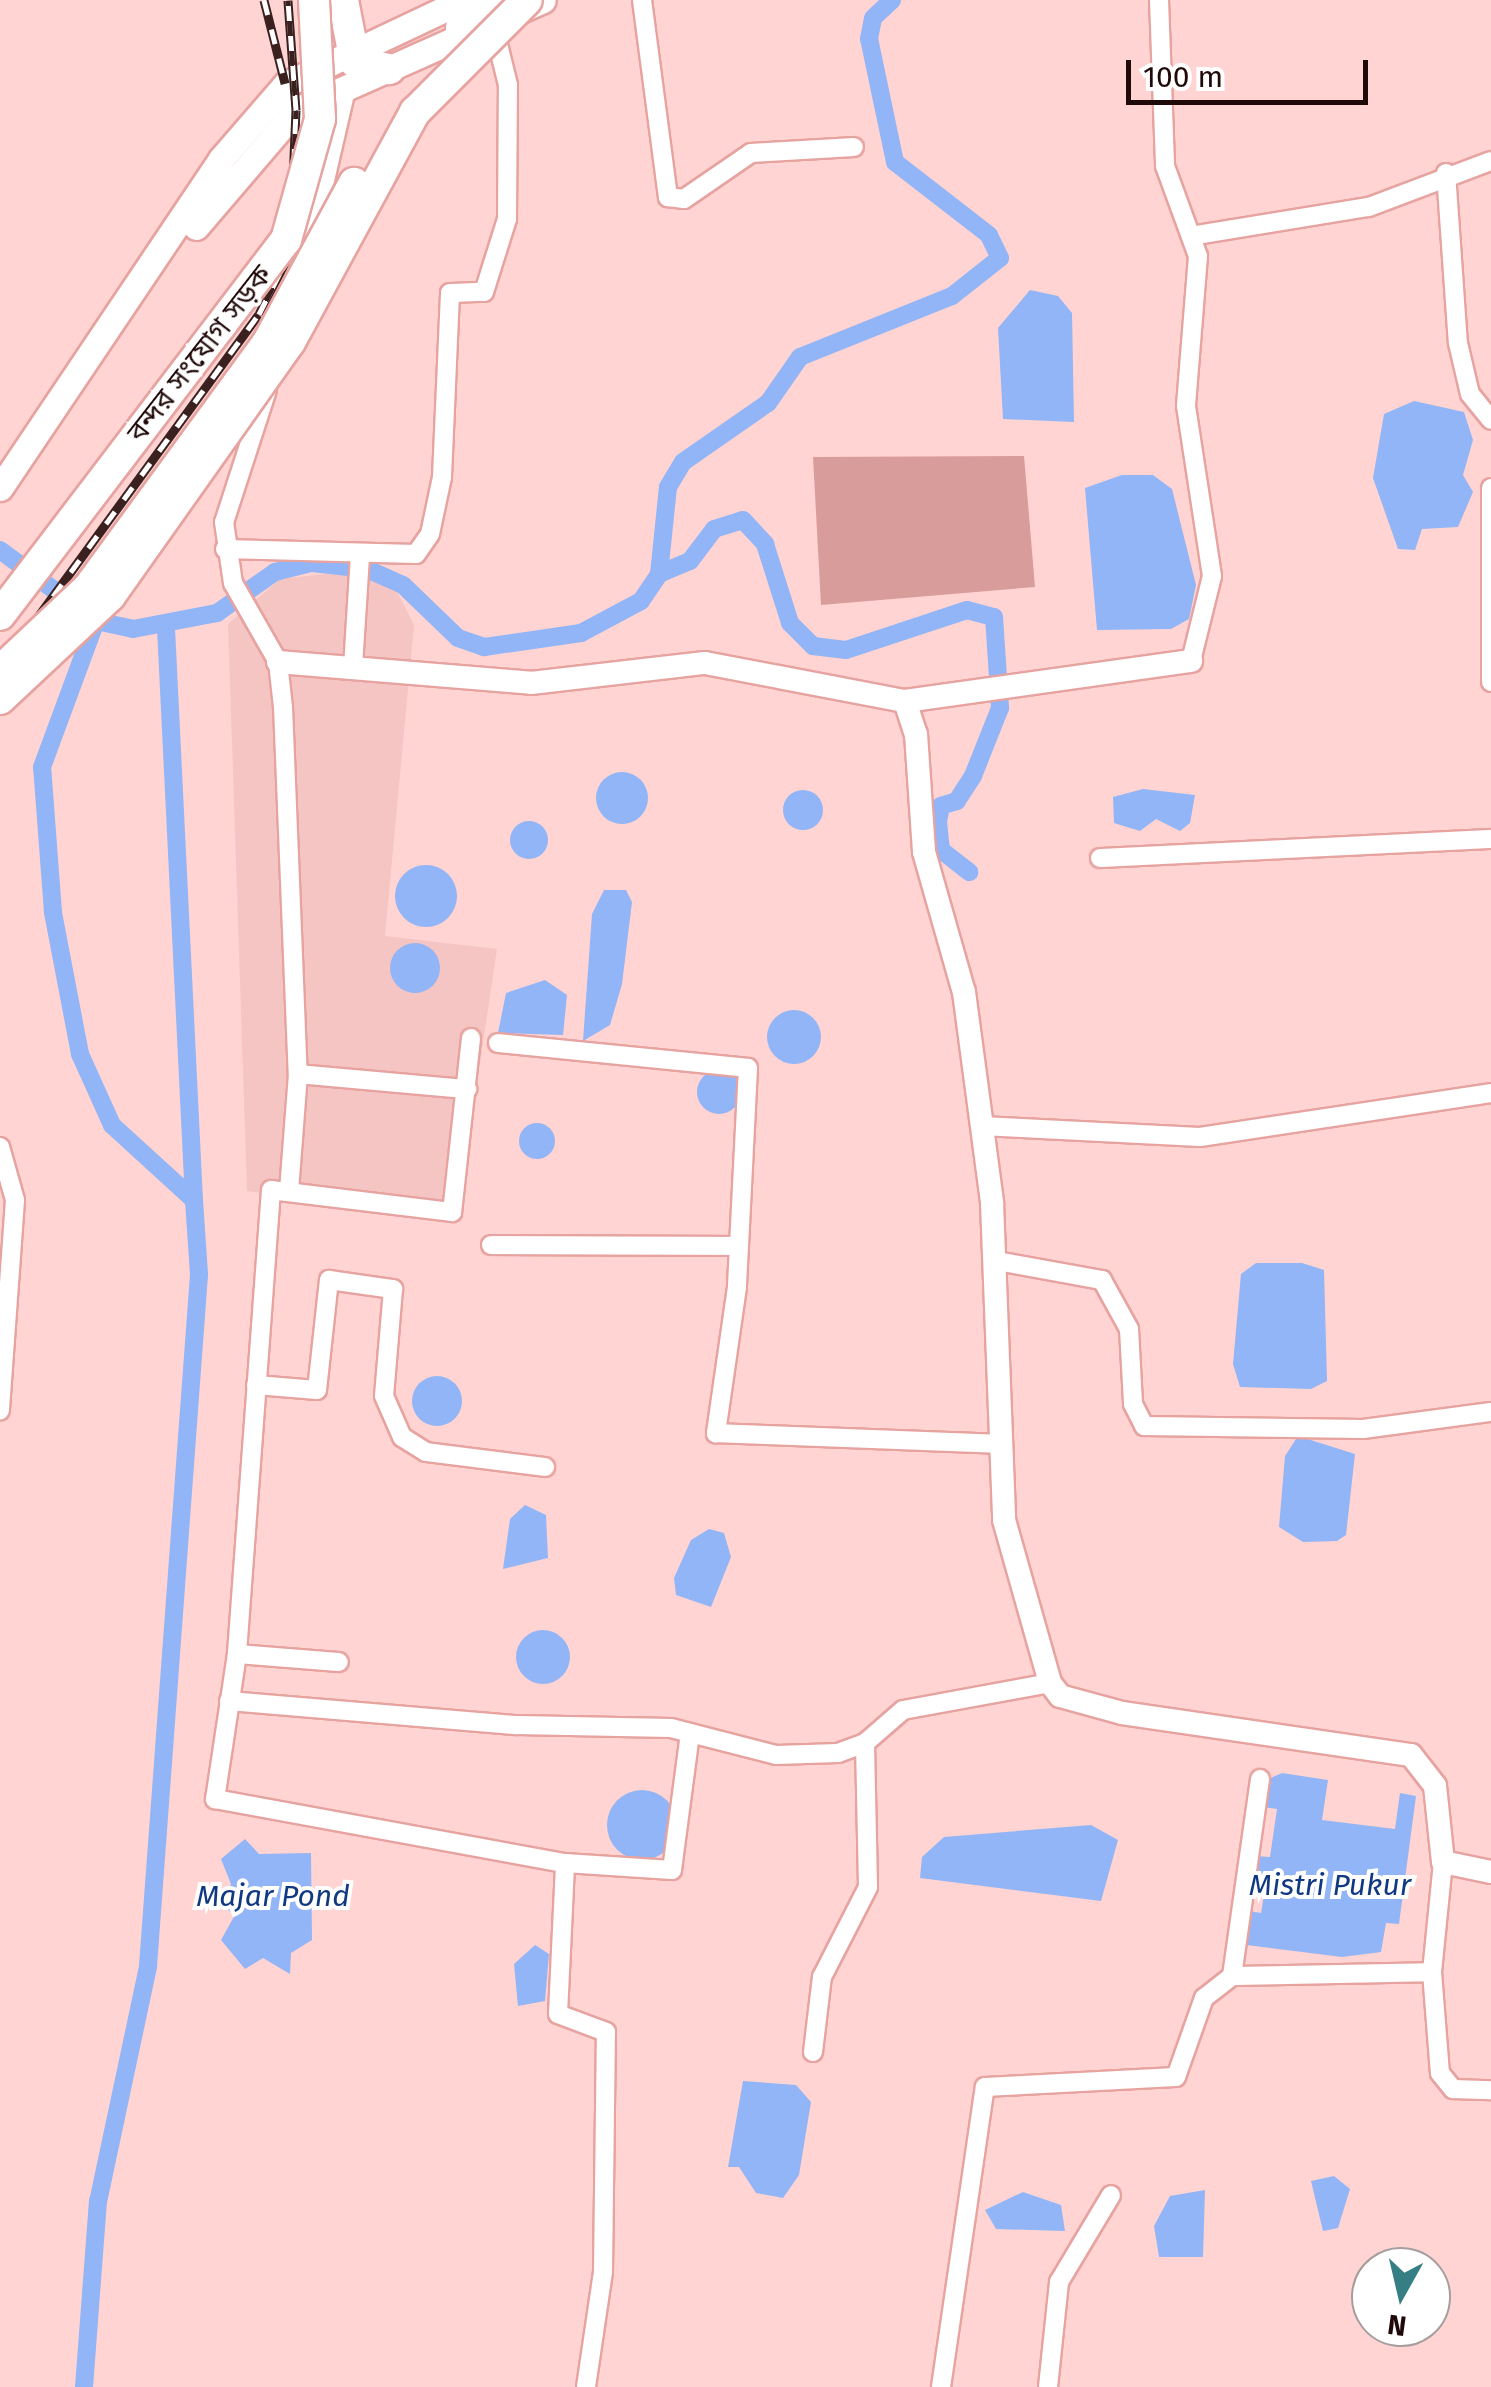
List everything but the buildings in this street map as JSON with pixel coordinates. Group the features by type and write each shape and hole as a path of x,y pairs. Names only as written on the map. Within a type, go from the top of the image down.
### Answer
{"highway":[{"name":"বন্দর সংযোগ সড়ক","path":"0,614 286,240 320,120 314,0"},
{"path":"343,0 350,49 366,69 388,69"},
{"path":"0,699 110,596 290,342 415,112 527,0"},
{"path":"0,671 88,588 268,342 406,88 462,14 494,14"}],"main road":[{"path":"149,278 288,116 494,14 543,0"},
{"path":"0,488 149,278 220,159 266,105 294,78 350,49 462,14"}],"street":[{"path":"642,0 668,197 684,199 751,153 854,148"},
{"path":"278,662 531,683 704,663 904,701 1191,661 1212,576 1186,406 1198,273 1191,236 1165,166 1159,0"},
{"path":"226,549 360,557 416,554 430,534 442,476 450,294 484,292 507,219 511,139 494,14"},
{"path":"289,1191 298,1074 278,662 233,583 224,522 288,331 346,85"},
{"path":"1191,236 1370,208 1446,173 1491,160"},
{"path":"1446,173 1458,343 1470,394 1491,420"},
{"path":"1491,488 1491,682"},
{"path":"353,667 360,557"},
{"path":"904,701 916,734 924,852 951,924 982,1126 997,1261 1004,1520 1050,1683 1060,1696 1122,1713 1412,1755 1434,1786 1443,1862 1432,1972 1440,2072 1453,2089 1491,2090"},
{"path":"1100,858 1491,839"},
{"path":"471,1038 452,1212 271,1190 237,1654 215,1799 565,1864 672,1870 690,1733"},
{"path":"498,1043 748,1068 739,1246 716,1433 1002,1444"},
{"path":"298,1074 468,1089"},
{"path":"982,1126 1200,1137 1491,1094"},
{"path":"0,1147 15,1200 0,1410"},
{"path":"491,1245 739,1246"},
{"path":"997,1261 1102,1280 1129,1329 1133,1404 1144,1426 1363,1428 1491,1412"},
{"path":"256,1385 317,1390 329,1280 392,1289 384,1396 402,1437 426,1452 545,1467"},
{"path":"237,1654 340,1662"},
{"path":"229,1701 690,1733 799,1756 865,1742 903,1710 1050,1683"},
{"path":"813,2052 822,1976 868,1887 865,1742"},
{"path":"1232,1976 1260,1779"},
{"path":"1443,1862 1491,1872"},
{"path":"565,1864 558,2014 606,2032 603,2272 586,2387"},
{"path":"941,2387 985,2087 1176,2077 1204,1998 1232,1976 1432,1972"},
{"path":"1048,2387 1059,2282 1112,2195"}],"shaded area":[{"path":"1024,456 1035,587 821,605 813,457"},
{"path":"345,572 395,588 414,625 385,936 497,949 457,1218 247,1191 228,624 280,579"}],"water":[{"path":"1030,290 1058,296 1072,313 1074,422 1003,419 998,328"},
{"path":"1414,401 1464,412 1473,440 1463,475 1473,492 1458,527 1422,529 1415,550 1398,549 1373,478 1384,414"},
{"path":"1122,475 1153,475 1172,489 1196,585 1189,619 1171,629 1097,630 1085,488"},
{"path":"622,772 641,779 648,798 641,817 622,824 603,817 596,798 603,779"},
{"path":"1143,789 1195,795 1190,823 1180,831 1156,819 1140,831 1114,823 1113,797"},
{"path":"803,790 817,796 823,810 817,824 803,830 789,824 783,810 789,796"},
{"path":"529,821 542,827 548,840 542,853 529,859 516,853 510,840 516,827"},
{"path":"426,865 448,874 457,896 448,918 426,927 404,918 395,896 404,874"},
{"path":"604,890 626,890 632,902 622,984 610,1025 583,1041 592,914"},
{"path":"415,943 433,950 440,968 433,986 415,993 397,986 390,968 397,950"},
{"path":"545,980 567,995 563,1035 498,1033 506,993"},
{"path":"794,1010 813,1018 821,1037 813,1056 794,1064 775,1056 767,1037 775,1018"},
{"path":"719,1070 734,1077 741,1092 734,1107 719,1114 704,1107 697,1092 704,1077"},
{"path":"537,1123 549,1129 555,1141 549,1153 537,1159 525,1153 519,1141 525,1129"},
{"path":"1256,1263 1302,1263 1324,1270 1327,1381 1311,1389 1240,1387 1233,1364 1241,1274"},
{"path":"437,1376 455,1383 462,1401 455,1419 437,1426 419,1419 412,1401 419,1383"},
{"path":"1298,1436 1355,1454 1346,1535 1337,1541 1303,1542 1279,1527 1285,1456"},
{"path":"525,1505 546,1515 548,1558 503,1569 510,1519"},
{"path":"709,1529 724,1533 731,1557 711,1607 676,1595 674,1578 691,1540"},
{"path":"543,1630 562,1638 570,1657 562,1676 543,1684 524,1676 516,1657 524,1638"},
{"name":"Mistri Pukur","path":"1282,1773 1328,1780 1322,1820 1395,1829 1400,1793 1416,1796 1399,1924 1386,1923 1381,1952 1342,1957 1239,1944 1244,1910 1261,1913 1267,1876 1251,1872 1254,1856 1270,1857 1277,1809 1262,1807 1266,1780"},
{"path":"642,1790 667,1800 677,1825 667,1850 642,1860 617,1850 607,1825 617,1800"},
{"path":"1091,1825 1118,1840 1101,1901 920,1878 922,1857 944,1837"},
{"name":"Majar Pond","path":"245,1839 259,1854 311,1853 312,1940 291,1953 290,1974 263,1958 245,1969 221,1940 236,1913 222,1908 231,1884 221,1859"},
{"path":"535,1945 549,1954 545,2001 518,2006 514,1964"},
{"path":"743,2081 796,2085 811,2102 799,2175 783,2198 756,2193 739,2167 728,2167"},
{"path":"1334,2176 1350,2189 1338,2228 1323,2231 1311,2181"},
{"path":"1205,2190 1203,2257 1159,2257 1154,2226 1170,2196"},
{"path":"1023,2192 1061,2205 1065,2231 996,2229 985,2210"}],"waterway":[{"path":"0,550 96,621 133,629 217,613 275,572 312,563 367,569 403,585 458,638 484,647 581,633 641,601 659,574 668,487 683,462 768,403 800,357 952,296 1000,258 989,235 895,162 869,39 873,18 892,0"},
{"path":"659,574 690,561 714,529 743,520 765,544 790,623 813,646 846,650 967,610 994,617 1000,708 973,776 957,801 941,806 938,822 941,850 969,872"},
{"path":"84,2387 98,2202 148,1966 199,1274 194,1200 112,1125 80,1054 53,912 42,767 96,621"},
{"path":"166,628 194,1200"}],"railway":[{"path":"264,0 285,83"},
{"path":"0,669 259,314 290,253 296,110 288,0"}]}
